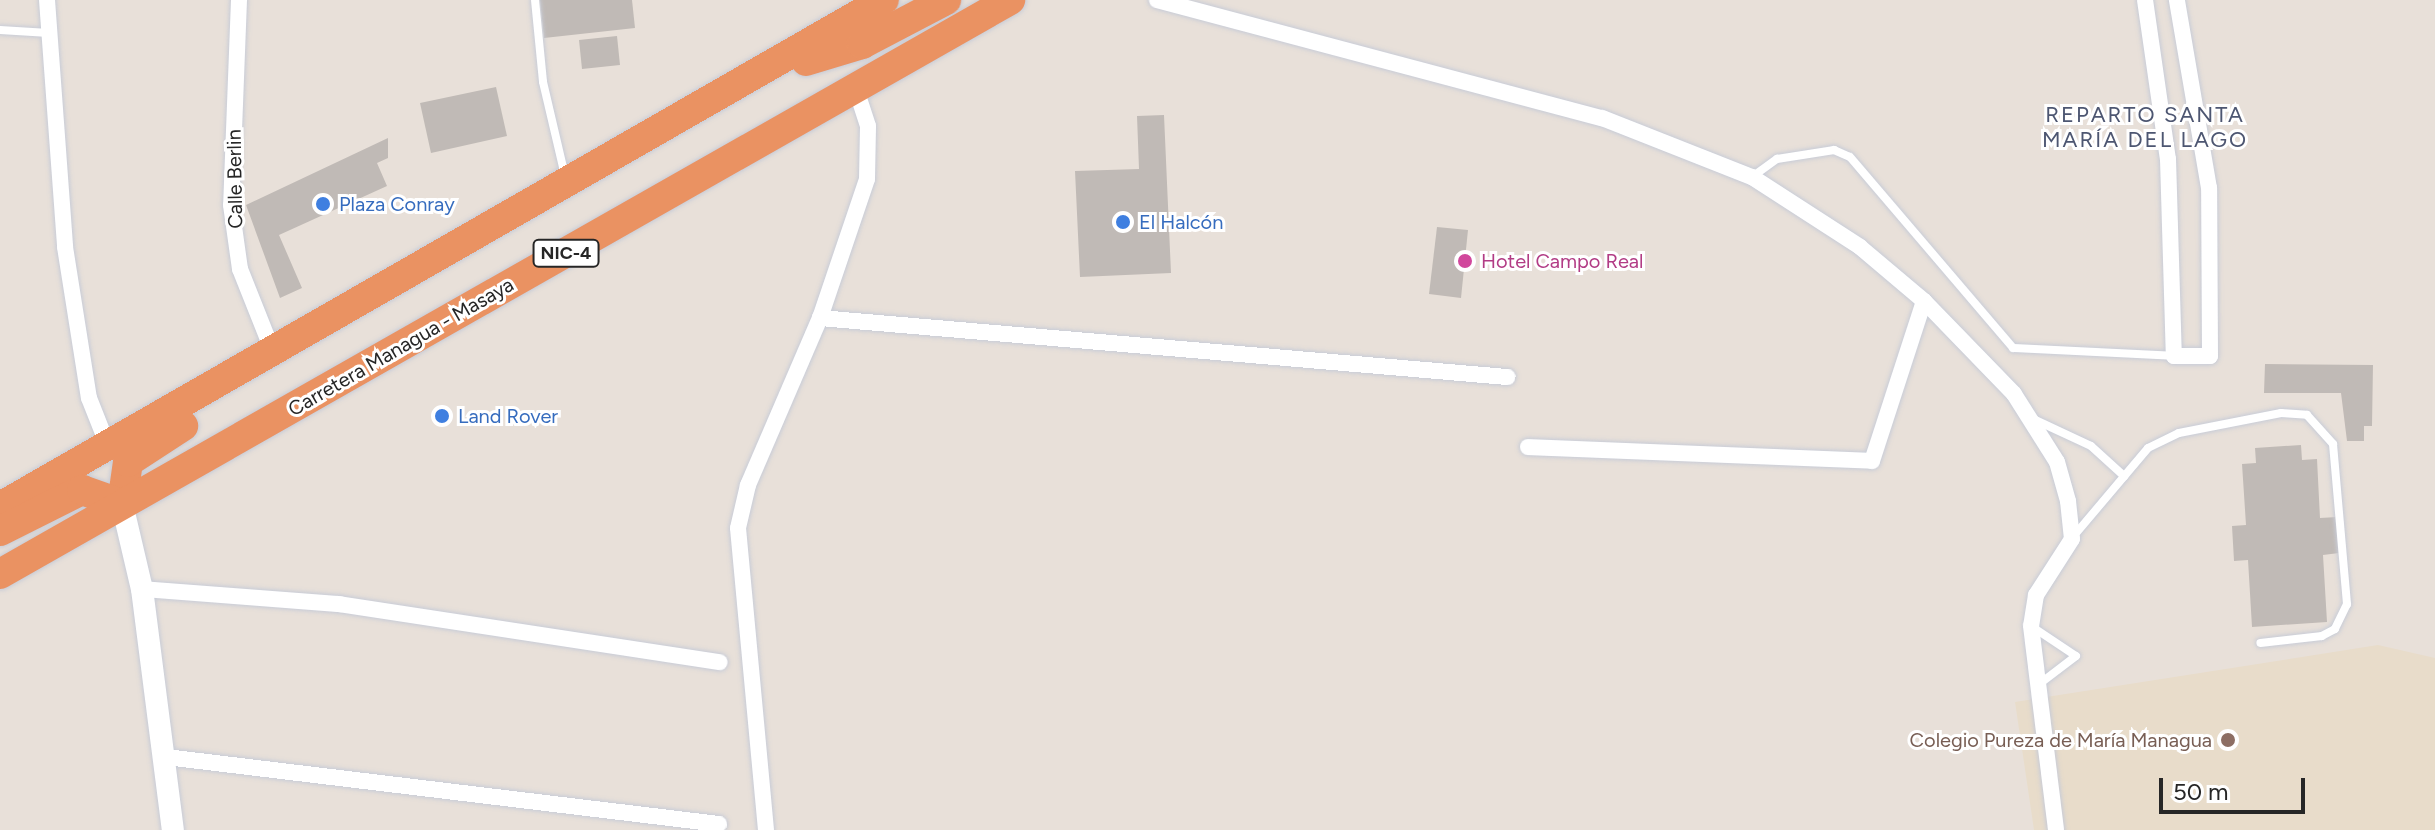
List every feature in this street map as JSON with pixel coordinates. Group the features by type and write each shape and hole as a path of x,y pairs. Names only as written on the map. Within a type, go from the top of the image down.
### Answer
{"highway":[{"path":"4,500 108,446 767,72 884,0"},
{"path":"767,72 862,44 946,0"},
{"name":"Carretera Managua - Masaya","path":"0,574 1010,0"},
{"path":"0,531 82,490 122,504 132,458 232,395 262,358"}],"street":[{"path":"47,0 65,247 89,398 108,446"},
{"name":"Calle Berlin","path":"239,0 231,205 240,269 262,358"},
{"path":"1157,0 1602,118 1752,177 1860,247 1989,361 2057,462 2072,539 2036,595 2031,626 2056,830"},
{"path":"2145,0 2168,159 2174,356 2210,356 2209,188 2177,0"},
{"path":"766,830 738,528 748,485 820,318 867,179 868,126 856,88"},
{"path":"1528,447 1872,461 1924,301"},
{"path":"820,318 1507,377"},
{"path":"122,504 142,589 173,830"},
{"path":"142,589 339,604 720,662"},
{"path":"166,757 719,824"}],"lane":[{"path":"535,0 543,82 568,184"},
{"path":"0,30 49,33"},
{"path":"1752,177 1777,159 1834,150 1850,157 2013,348 2174,356"},
{"path":"2072,539 2148,448 2179,433 2281,413 2321,424 2333,444 2347,604 2335,629 2322,636 2260,643"},
{"path":"2028,418 2091,446 2124,476"},
{"path":"2031,626 2076,656 2037,686"}],"shaded area":[{"name":"Colegio Pureza de María Managua","path":"2378,645 2435,658 2435,830 2034,830 2015,702"}],"building":[{"path":"540,0 632,0 635,28 544,38"},
{"path":"617,36 620,65 582,69 579,40"},
{"path":"496,87 507,136 431,153 420,103"},
{"name":"El Halcón","path":"1164,115 1171,273 1080,277 1075,171 1139,169 1137,116"},
{"path":"388,138 388,158 377,163 387,186 279,235 302,288 280,298 246,205"},
{"path":"1437,227 1468,230 1461,298 1429,294"},
{"path":"2265,364 2373,365 2372,426 2364,426 2364,441 2347,441 2341,393 2264,393"},
{"path":"2301,445 2302,460 2317,459 2320,518 2337,517 2339,553 2323,555 2327,622 2252,627 2248,560 2234,561 2232,526 2246,525 2242,464 2256,463 2255,448"}],"place":[{"name":"Plaza Conray","path":"323,204"},
{"name":"El Halcón","path":"1123,222"},
{"name":"Hotel Campo Real","path":"1465,261"},
{"name":"Land Rover","path":"442,416"},
{"name":"Colegio Pureza de María Managua","path":"2228,740"}],"district":[{"name":"REPARTO SANTA MARÍA DEL LAGO","path":"2145,126"}]}
